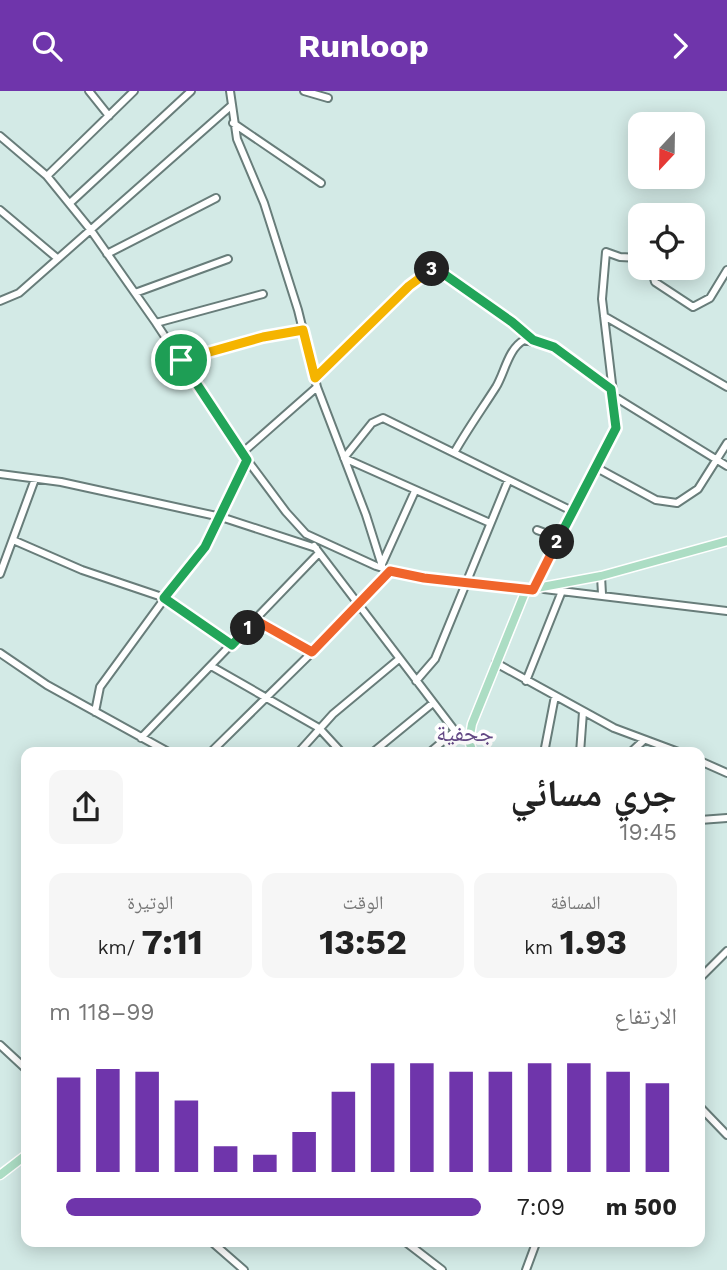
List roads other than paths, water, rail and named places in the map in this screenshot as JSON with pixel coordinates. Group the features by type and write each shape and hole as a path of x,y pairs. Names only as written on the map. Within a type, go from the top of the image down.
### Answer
{"main road":[{"path":"471,747 469,740 472,724 496,663 534,589 601,576 727,541"},
{"path":"0,1175 21,1159"}],"street":[{"path":"89,91 109,116"},
{"path":"47,176 134,91"},
{"path":"69,203 191,91"},
{"path":"230,91 233,123 272,229 303,330 317,387 385,568"},
{"path":"304,91 328,98"},
{"path":"0,302 19,293 232,105"},
{"path":"233,123 321,183"},
{"path":"0,136 47,176 90,229 247,460 455,731 469,740"},
{"path":"107,254 216,198"},
{"path":"0,209 57,258"},
{"path":"534,589 616,428 602,281 606,252 628,257"},
{"path":"135,293 228,259"},
{"path":"315,378 409,286 432,269 441,272 533,340"},
{"path":"654,280 693,307 709,299 727,270"},
{"path":"156,323 263,294"},
{"path":"604,316 727,387"},
{"path":"181,360 263,337 303,330"},
{"path":"454,453 497,385 514,349 524,340 554,347 611,389"},
{"path":"242,453 317,387"},
{"path":"615,397 727,466"},
{"path":"344,458 372,423 380,418 574,512"},
{"path":"597,468 656,500 673,504 693,495 727,443"},
{"path":"344,458 490,523"},
{"path":"95,712 100,687 164,598 201,554 247,460"},
{"path":"0,474 221,517 318,551"},
{"path":"0,574 35,479"},
{"path":"416,681 435,659 508,481"},
{"path":"216,747 358,607 385,568 415,491"},
{"path":"537,530 559,538"},
{"path":"306,534 385,568 464,584 601,594 727,611"},
{"path":"13,540 82,570 164,598 232,645"},
{"path":"141,738 232,645 318,551"},
{"path":"601,576 601,594"},
{"path":"527,681 562,591"},
{"path":"255,620 312,652"},
{"path":"0,653 47,685 158,747"},
{"path":"303,747 319,728 399,659"},
{"path":"496,663 583,712 664,747"},
{"path":"211,666 319,728 336,747"},
{"path":"545,747 555,696"},
{"path":"379,747 433,702"},
{"path":"580,747 583,712"},
{"path":"436,747 455,731"},
{"path":"636,747 644,740"},
{"path":"705,763 727,773"},
{"path":"705,820 727,818"},
{"path":"705,973 727,951"},
{"path":"0,1045 21,1064"},
{"path":"705,1112 727,1135"},
{"path":"218,1247 244,1270"},
{"path":"412,1247 442,1270"},
{"path":"526,1270 535,1247"}],"district":[{"name":"جحفية","path":"465,733"}]}
